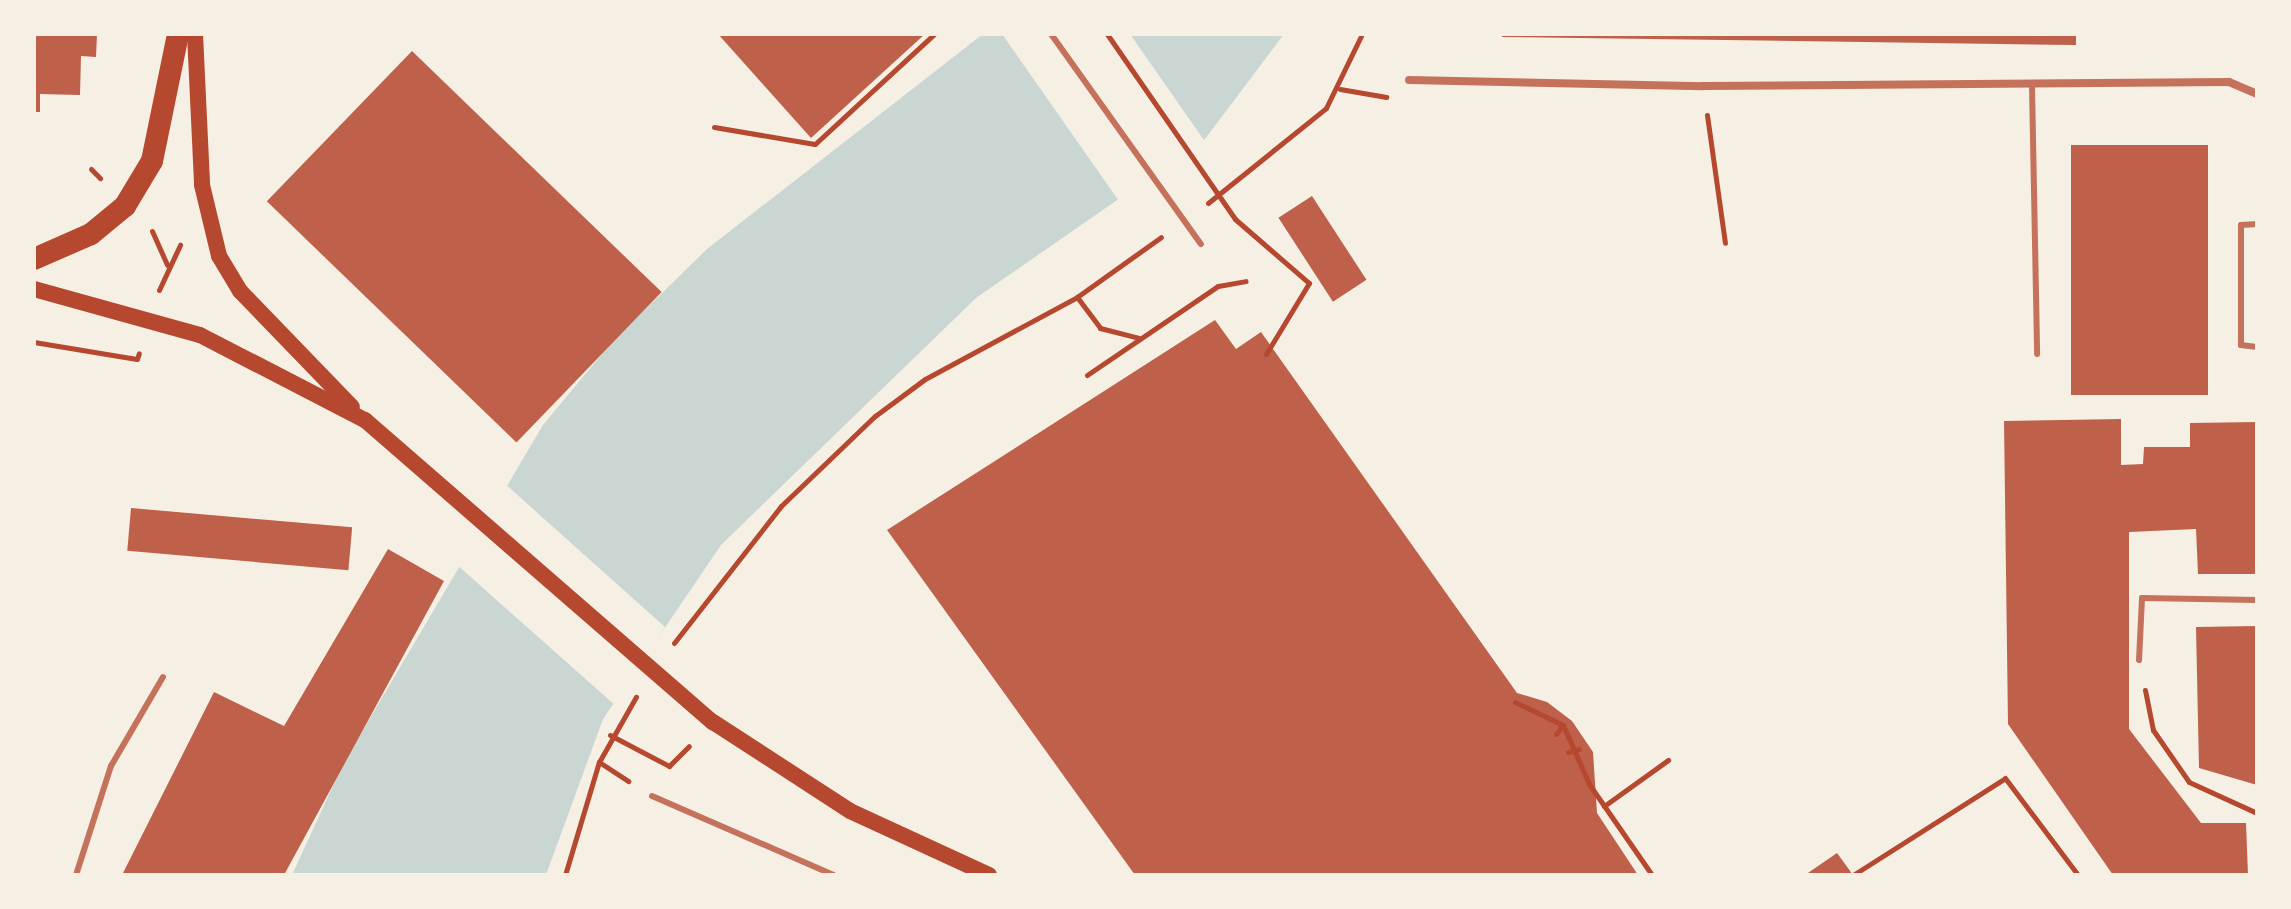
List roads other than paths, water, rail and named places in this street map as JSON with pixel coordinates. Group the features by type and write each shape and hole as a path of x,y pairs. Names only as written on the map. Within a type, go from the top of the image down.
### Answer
{"highway":[{"path":"34,259 91,234 125,206 152,161 178,34"}],"main road":[{"path":"195,34 202,185 219,256 249,301 365,420"},
{"path":"34,289 200,335 365,420 401,445 676,691 850,811 989,875"}],"street":[{"path":"1409,80 1703,86 2032,86 2229,82 2257,94"}],"lane":[{"path":"1051,34 1201,244"},
{"path":"2032,86 2037,354"},
{"path":"2257,224 2241,225 2241,345 2257,347"},
{"path":"2139,660 2142,598 2257,600"},
{"path":"76,875 111,766 163,677"},
{"path":"652,796 834,875"}]}
